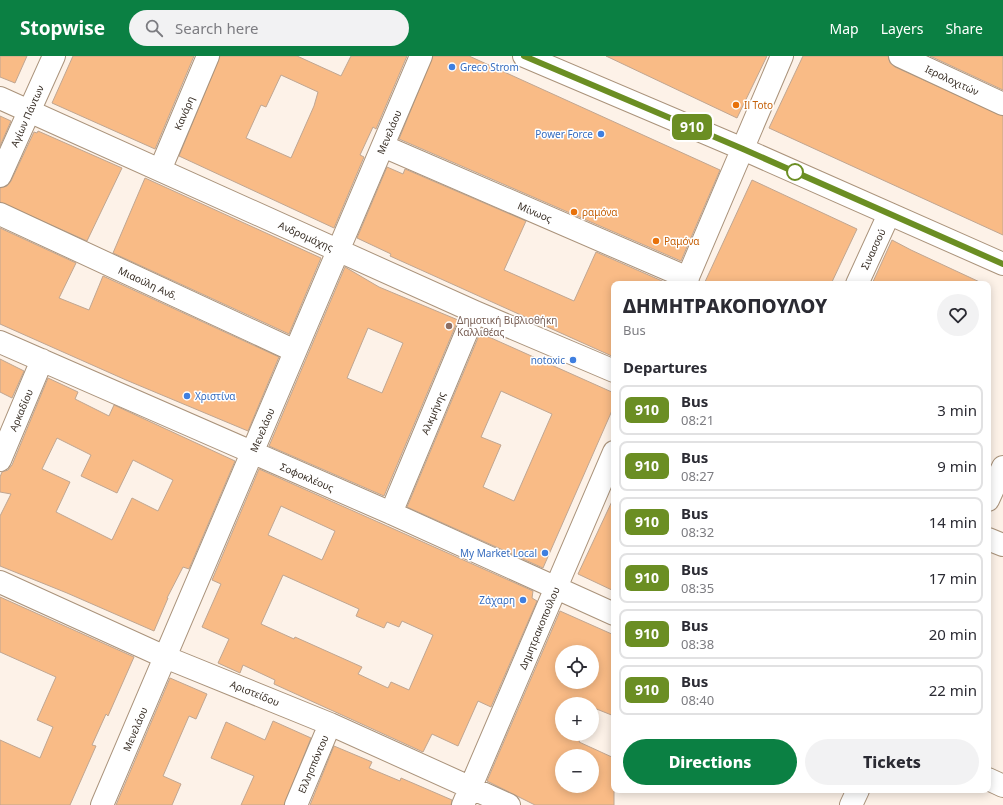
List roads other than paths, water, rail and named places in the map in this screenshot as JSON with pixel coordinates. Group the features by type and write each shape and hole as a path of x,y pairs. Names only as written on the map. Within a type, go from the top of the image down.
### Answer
{"street":[{"name":"Αγίων Πάντων","path":"0,176 54,56"},
{"name":"Κανάρη","path":"160,170 208,56"},
{"name":"Μενελάου","path":"102,805 421,56"},
{"path":"524,56 743,149 1003,264"},
{"path":"686,281 782,56"},
{"name":"Ιερολοχιτών","path":"900,56 1003,104"},
{"name":"Ανδρομάχης","path":"0,98 475,312 611,370"},
{"name":"Μίνωος","path":"383,146 686,281"},
{"name":"Μιαούλη Ανδ.","path":"0,214 295,351"},
{"name":"Σινασσού","path":"858,281 889,214"},
{"name":"Αλκμήνης","path":"391,513 475,312"},
{"name":"Σοφοκλέους","path":"0,342 391,513 611,613"},
{"name":"Αρκαδίου","path":"0,460 42,360"},
{"name":"Δημητρακοπούλου","path":"467,796 611,459"},
{"path":"991,493 1003,467"},
{"path":"991,540 1003,545"},
{"name":"Αριστείδου","path":"0,582 165,657 330,724 467,796 509,805"},
{"name":"Ελλησπόντου","path":"296,805 330,724"},
{"path":"991,780 1003,786"},
{"path":"851,805 857,793"}],"place":[{"name":"Greco Strom","path":"452,67"},
{"name":"Il Toto","path":"736,105"},
{"name":"Power Force","path":"601,134"},
{"name":"ραμόνα","path":"574,212"},
{"name":"Ραμόνα","path":"656,241"},
{"name":"Δημοτική Βιβλιοθήκη Καλλιθέας","path":"449,326"},
{"name":"notoxic","path":"573,360"},
{"name":"Χριστίνα","path":"187,396"},
{"name":"My Market Local","path":"545,553"},
{"name":"Ζάχαρη","path":"523,600"}]}
